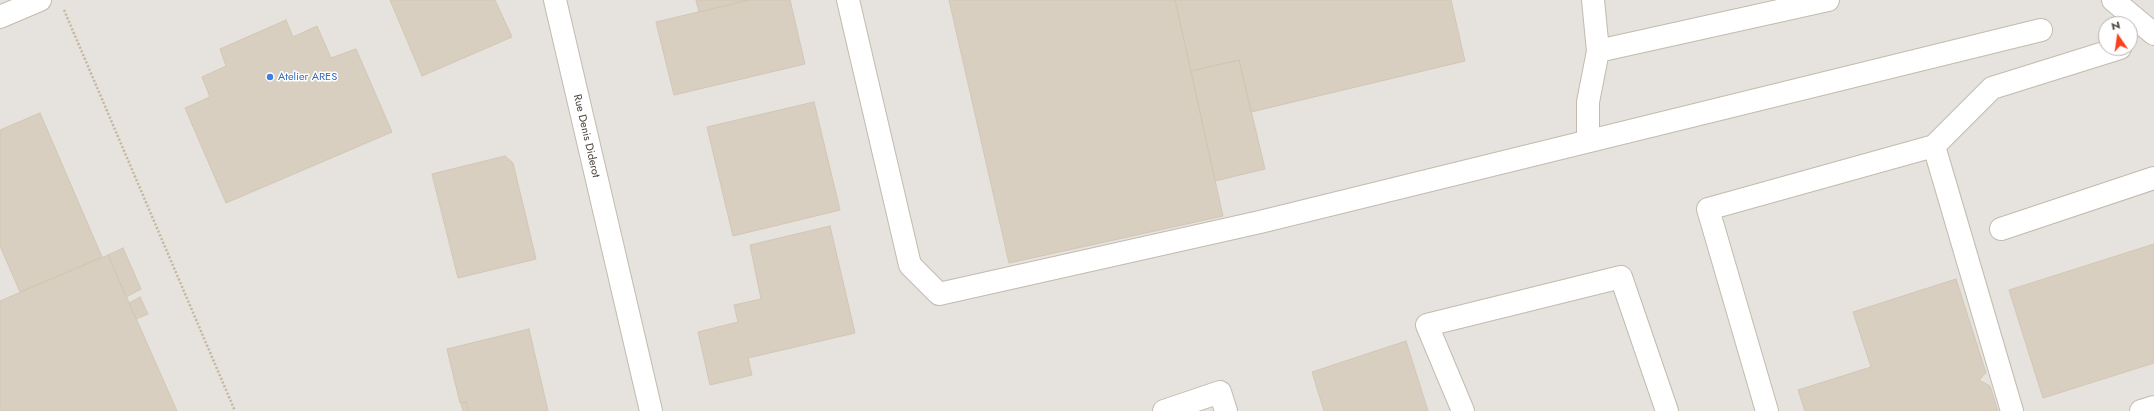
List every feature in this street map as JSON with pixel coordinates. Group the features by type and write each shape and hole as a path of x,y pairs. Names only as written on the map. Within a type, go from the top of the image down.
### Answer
{"lane":[{"path":"0,17 40,0"},
{"name":"Rue Denis Diderot","path":"555,0 651,411"},
{"path":"848,0 910,265 939,294 1260,222 1588,140 2041,30"},
{"path":"1588,140 1588,102 1598,51 1593,0"},
{"path":"1598,51 1828,0"},
{"path":"2113,0 2141,30"},
{"path":"1767,411 1708,209 1934,146 1992,88 2098,55"},
{"path":"1934,146 2012,411"},
{"path":"2001,229 2154,178"},
{"path":"1463,411 1427,326 1621,277 1668,411"},
{"path":"1164,411 1220,392 1226,411"},
{"path":"2141,411 2154,407"}],"path":[{"path":"63,7 235,411"}],"shaded area":[{"path":"0,0 2154,0 2154,411 0,411"}],"building":[{"path":"390,0 495,0 512,37 422,76"},
{"path":"696,0 749,0 699,12"},
{"path":"749,0 790,0 805,64 674,95 656,22"},
{"path":"949,0 1175,0 1223,216 1009,263"},
{"path":"1175,0 1451,0 1465,61 1251,112 1239,60 1191,71"},
{"path":"286,20 293,37 317,26 331,58 356,49 392,132 226,203 185,108 210,97 202,77 226,66 220,49"},
{"path":"1239,60 1265,169 1215,181 1191,71"},
{"path":"814,102 840,210 733,236 707,127"},
{"path":"40,113 102,257 20,292 0,246 0,130"},
{"path":"505,156 513,163 536,259 458,278 432,174"},
{"path":"830,226 855,333 748,358 752,375 710,385 698,332 738,322 734,305 761,299 750,245"},
{"path":"2154,244 2154,363 2043,398 2009,290"},
{"path":"123,248 141,289 126,297 108,255"},
{"path":"108,255 177,411 0,411 0,301"},
{"path":"1956,279 1986,373 1979,380 1990,386 1998,411 1805,411 1798,390 1871,367 1853,312"},
{"path":"140,297 148,314 136,319 129,303"},
{"path":"529,329 548,411 469,411 466,402 460,403 447,349"},
{"path":"1406,341 1428,411 1324,411 1312,372"},
{"path":"466,402 469,411 463,411 461,403"}],"place":[{"name":"Atelier ARES","path":"270,77"}]}
